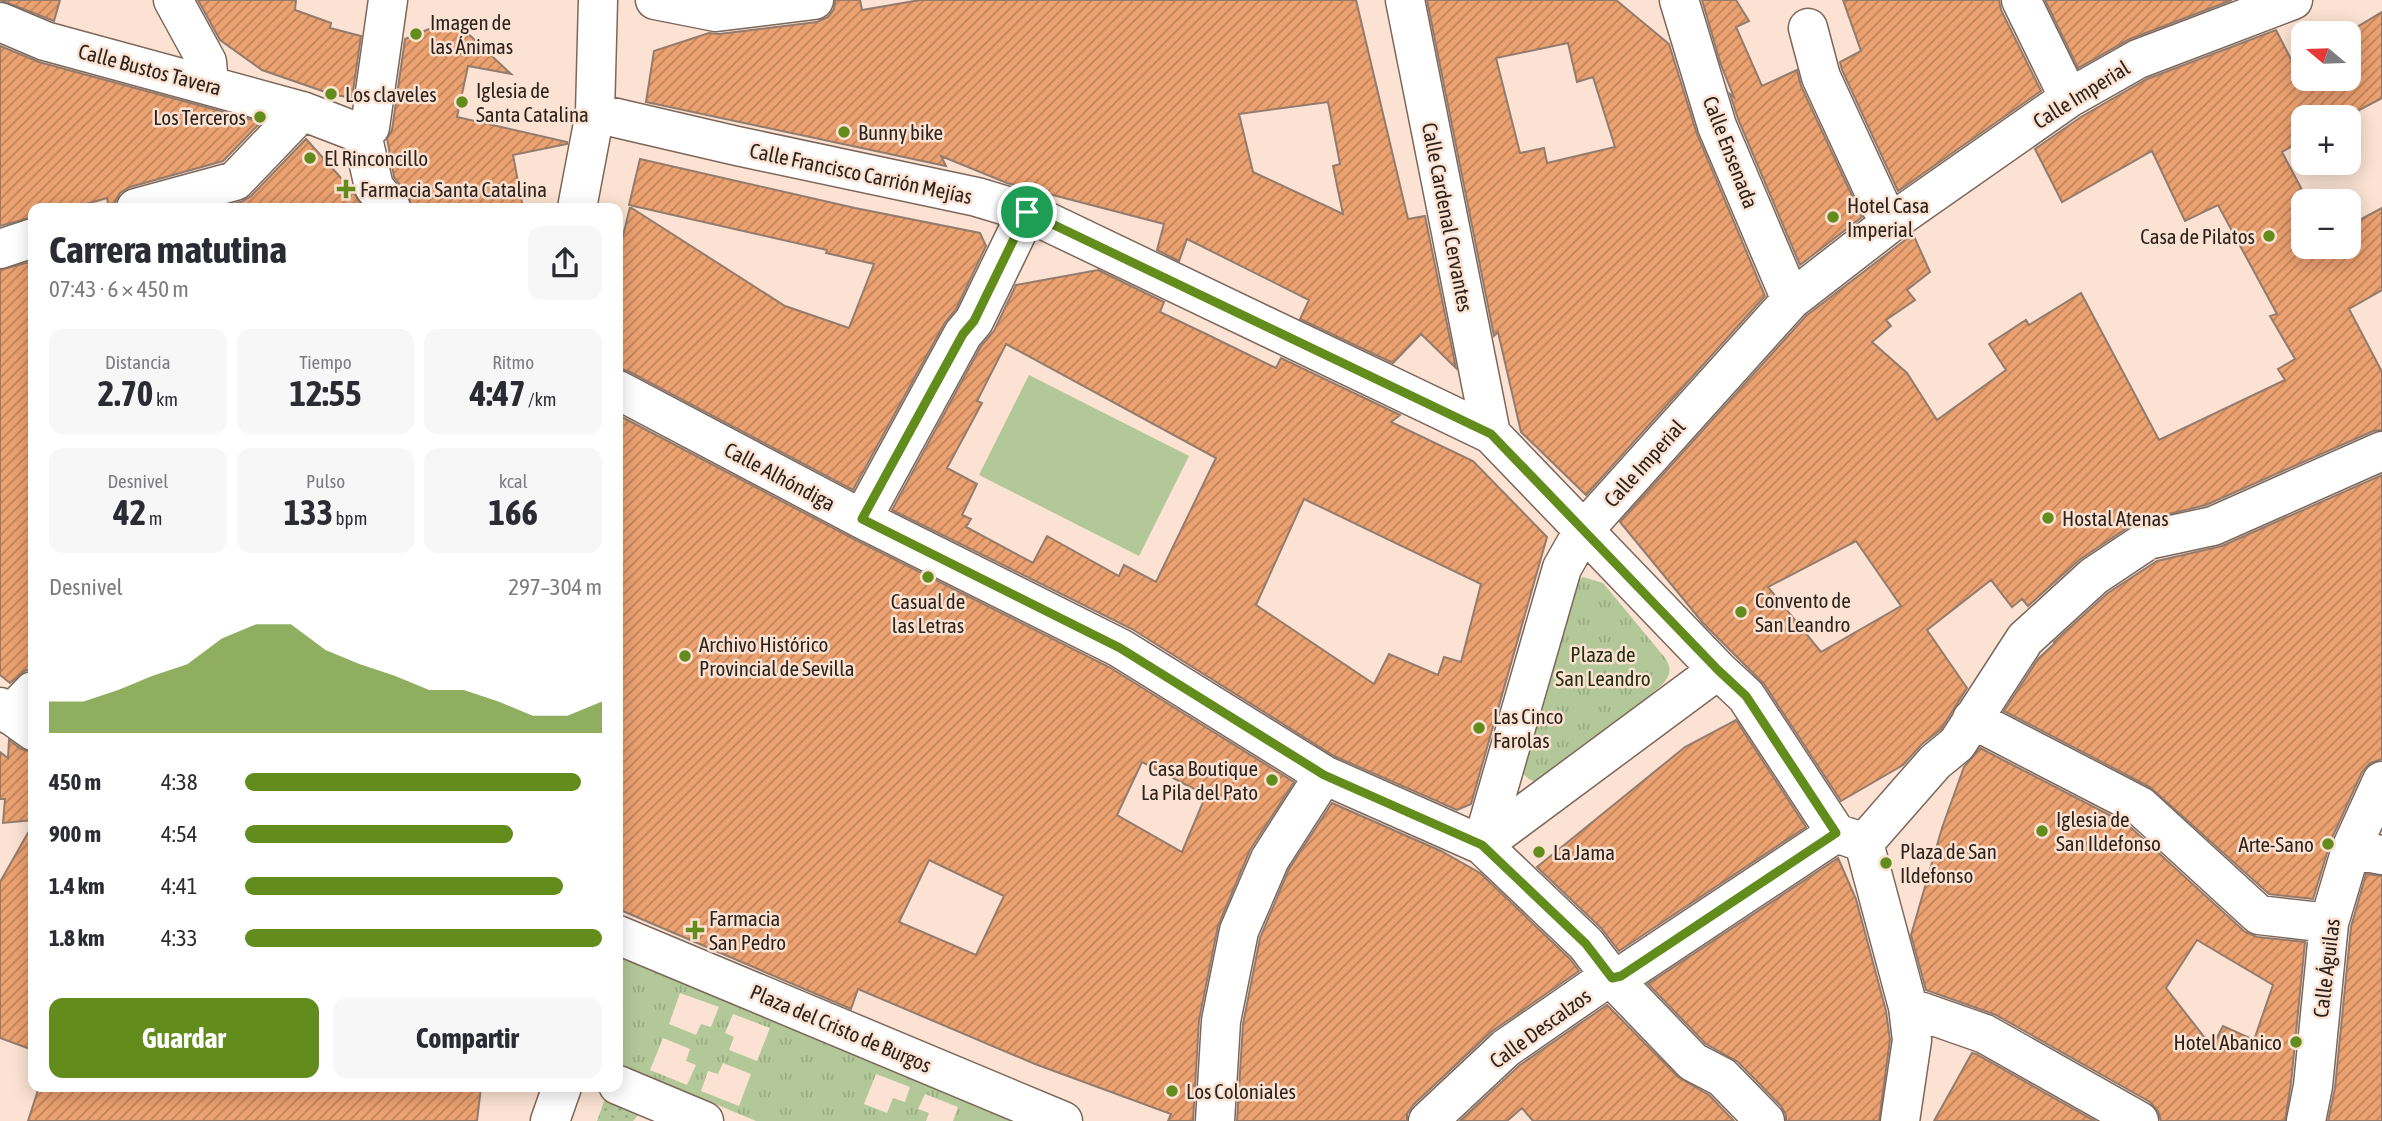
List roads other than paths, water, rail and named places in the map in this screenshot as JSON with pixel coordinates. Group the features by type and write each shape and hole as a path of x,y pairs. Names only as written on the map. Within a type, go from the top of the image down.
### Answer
{"street":[{"path":"173,0 207,62 209,85"},
{"path":"387,203 374,187 362,134 370,127 388,0"},
{"path":"578,203 595,113 598,0"},
{"path":"655,0 716,12 814,0"},
{"name":"Calle Cardenal Cervantes","path":"1405,0 1491,434"},
{"name":"Calle Ensenada","path":"1679,0 1717,126 1791,300"},
{"path":"2021,0 2069,98"},
{"name":"Calle Imperial","path":"1583,531 1791,300 1889,224 2069,98 2137,59 2293,0"},
{"name":"Calle Bustos Tavera","path":"0,22 45,41 302,111 362,134"},
{"path":"1808,27 1821,77 1889,224"},
{"path":"154,203 235,181 302,111"},
{"name":"Calle Francisco Carrión Mejías","path":"595,113 976,197 1027,212 1491,434 1583,531"},
{"path":"862,519 963,334 974,321 1027,212"},
{"path":"0,248 28,240"},
{"name":"Calle Alhóndiga","path":"623,393 862,519 1120,648 1324,775 1482,845 1586,944 1612,978 1693,1062 1722,1077 1765,1121"},
{"path":"1850,838 1957,744 2025,639 2094,576 2148,540 2213,526 2382,451"},
{"path":"1482,845 1562,568 1583,531 1746,696 1850,838 1908,1007 1912,1040 1900,1121"},
{"path":"1482,845 1718,670"},
{"path":"1972,719 2140,806 2259,915 2329,923"},
{"path":"1215,1121 1221,1021 1239,931 1270,859 1324,775"},
{"name":"Calle Águilas","path":"2306,1121 2313,1086 2329,923 2366,852 2382,781"},
{"name":"Calle Descalzos","path":"1428,1121 1506,1048 1604,981 1621,976 1850,838"},
{"name":"Plaza del Cristo de Burgos","path":"623,938 1063,1121"},
{"path":"1908,1007 1985,1034 2138,1121"},
{"path":"623,1089 657,1113 704,1121"},
{"path":"550,1121 560,1092"}],"place":[{"name":"Imagen de las Ánimas","path":"416,34"},
{"name":"Los claveles","path":"331,94"},
{"name":"Iglesia de Santa Catalina","path":"462,102"},
{"name":"Los Terceros","path":"260,117"},
{"name":"Bunny bike","path":"844,132"},
{"name":"El Rinconcillo","path":"310,158"},
{"name":"Farmacia Santa Catalina","path":"346,189"},
{"name":"Hotel Casa Imperial","path":"1833,217"},
{"name":"Casa de Pilatos","path":"2269,236"},
{"name":"Hostal Atenas","path":"2048,518"},
{"name":"Casual de las Letras","path":"928,577"},
{"name":"Convento de San Leandro","path":"1741,612"},
{"name":"Archivo Histórico Provincial de Sevilla","path":"685,656"},
{"name":"Las Cinco Farolas","path":"1479,728"},
{"name":"Casa Boutique La Pila del Pato","path":"1272,780"},
{"name":"Iglesia de San Ildefonso","path":"2042,831"},
{"name":"Arte-Sano","path":"2328,844"},
{"name":"La Jama","path":"1539,852"},
{"name":"Plaza de San Ildefonso","path":"1886,863"},
{"name":"Farmacia San Pedro","path":"695,930"},
{"name":"Hotel Abanico","path":"2296,1042"},
{"name":"Los Coloniales","path":"1172,1091"}],"park label":[{"name":"Plaza de San Leandro","path":"1603,666"}]}
